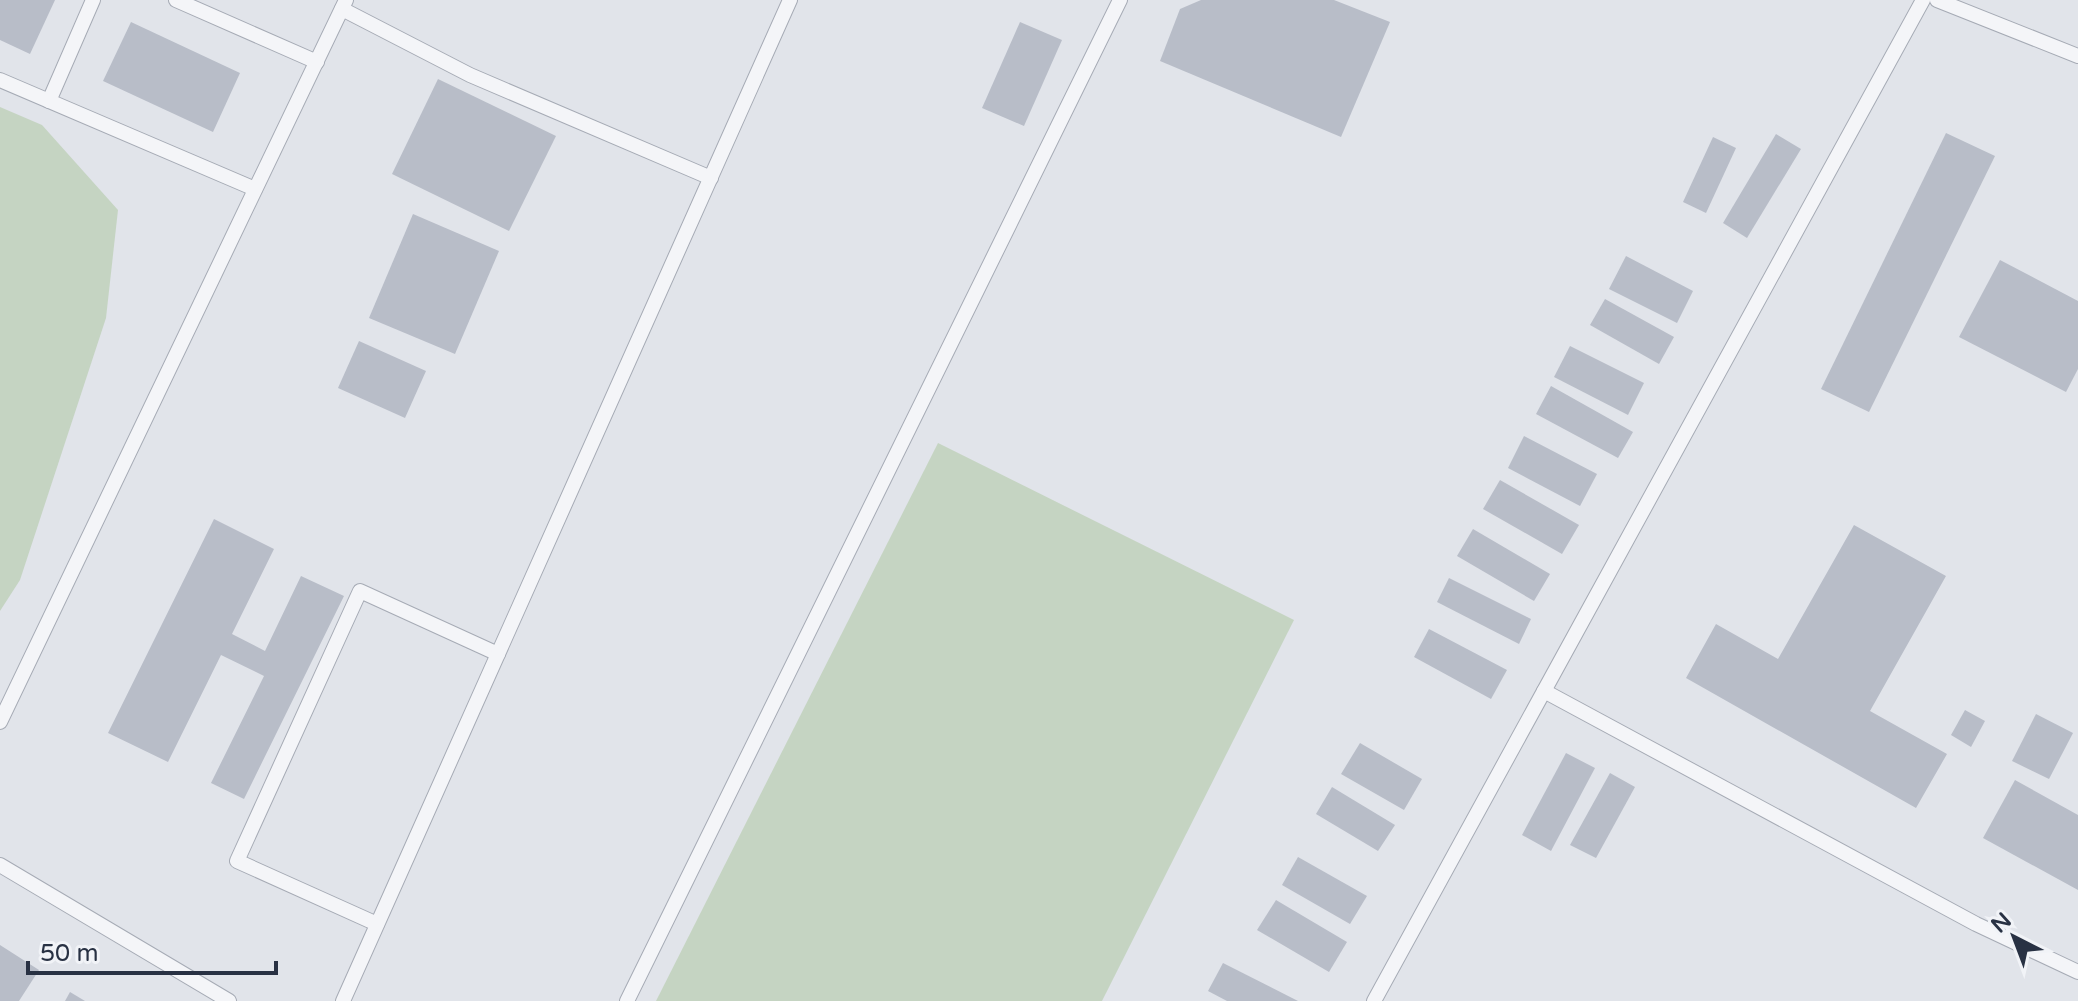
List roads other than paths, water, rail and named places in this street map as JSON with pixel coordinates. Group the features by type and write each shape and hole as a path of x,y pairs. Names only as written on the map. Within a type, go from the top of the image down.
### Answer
{"lane":[{"path":"49,101 93,0"},
{"path":"176,0 317,62"},
{"path":"343,1001 790,0"},
{"path":"627,1001 1120,0"},
{"path":"1374,1001 1923,0"},
{"path":"1937,0 2078,56"},
{"path":"0,722 344,5 470,75 711,178"},
{"path":"0,80 255,189"},
{"path":"377,924 237,861 360,591 498,654"},
{"path":"1544,691 1976,924 2078,972"},
{"path":"0,865 229,1001"}]}
